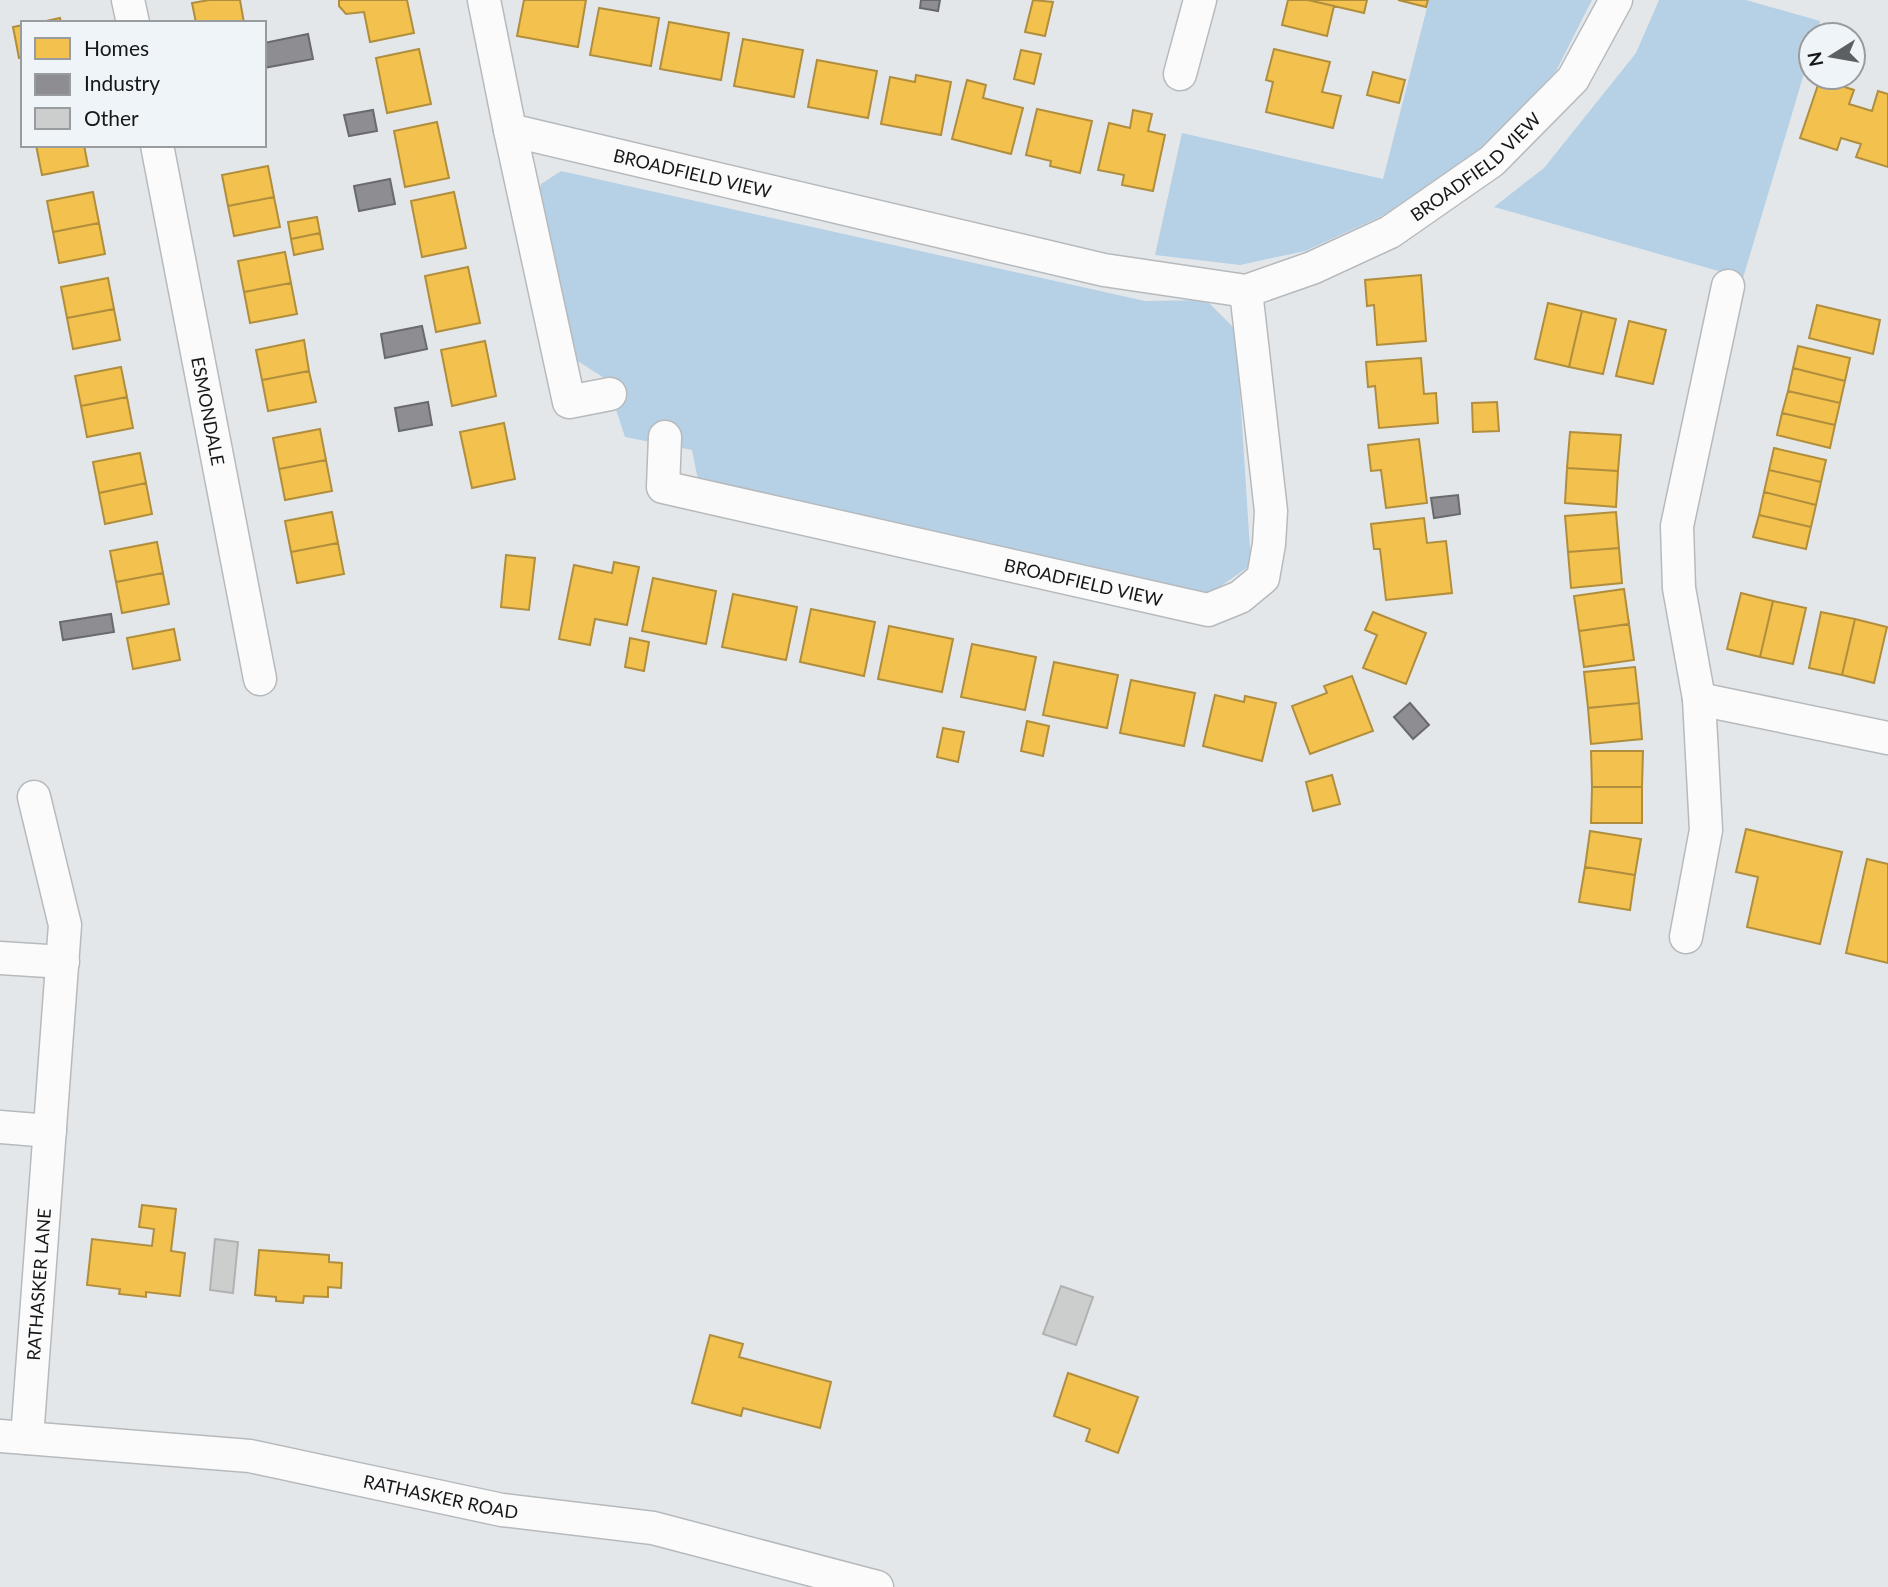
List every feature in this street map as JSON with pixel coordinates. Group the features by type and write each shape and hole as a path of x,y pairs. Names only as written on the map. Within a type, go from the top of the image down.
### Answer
{"street":[{"path":"128,0 133,21"},
{"path":"484,0 569,402 610,394"},
{"path":"1180,74 1200,0"},
{"name":"BROADFIELD VIEW","path":"510,130 1104,270 1246,291 1312,268 1390,232 1492,161 1573,79 1616,0"},
{"name":"ESMONDALE","path":"157,147 260,679"},
{"path":"1686,937 1706,830 1699,699 1679,588 1677,526 1728,286"},
{"name":"BROADFIELD VIEW","path":"665,437 663,487 1208,610 1240,597 1263,578 1269,544 1271,511 1246,291"},
{"path":"1699,699 1888,738"},
{"name":"RATHASKER LANE","path":"14,1437 50,1131 65,925 34,797"},
{"path":"0,958 62,962"},
{"path":"0,1127 50,1131"},
{"name":"RATHASKER ROAD","path":"14,1437 250,1456 502,1510 653,1528 877,1587"}],"shaded area":[{"path":"1429,0 1592,0 1556,71 1483,149 1384,215 1305,251 1240,265 1155,255 1182,133 1383,179"},
{"path":"1659,0 1746,0 1820,21 1797,21 1799,91 1743,278 1494,207 1544,168 1636,53"},
{"path":"561,171 1145,301 1206,300 1236,330 1251,565 1211,593 700,490 692,450 625,437 606,379 568,355 536,209 541,184"}],"building: Homes":[{"path":"240,0 244,21 196,21 192,3"},
{"path":"339,0 407,0 414,33 370,42 364,12 346,14 339,6"},
{"path":"524,0 586,0 578,47 517,36"},
{"path":"1033,0 1053,2 1045,36 1025,32"},
{"path":"1288,0 1308,0 1334,6 1327,36 1282,25"},
{"path":"1308,0 1367,0 1364,13"},
{"path":"1398,0 1428,0 1426,7"},
{"path":"599,8 659,18 651,66 590,55"},
{"path":"669,22 729,33 721,80 660,69"},
{"path":"21,25 19,58 13,27"},
{"path":"743,39 803,50 794,97 734,86"},
{"path":"419,49 431,104 387,113 376,58"},
{"path":"1274,49 1330,62 1322,92 1341,96 1333,128 1266,112 1273,82 1266,80"},
{"path":"1021,50 1041,54 1034,84 1014,79"},
{"path":"817,60 877,71 868,118 808,107"},
{"path":"1373,72 1405,80 1399,103 1367,95"},
{"path":"916,75 951,82 941,135 881,124 890,77 915,82"},
{"path":"967,80 986,85 983,98 1023,108 1011,154 952,139"},
{"path":"1816,91 1854,91 1849,104 1872,111 1878,91 1888,94 1888,167 1856,157 1861,144 1841,138 1837,150 1800,138"},
{"path":"1037,109 1092,121 1080,173 1050,166 1051,161 1026,155"},
{"path":"1133,110 1152,114 1148,131 1165,135 1153,191 1122,185 1124,175 1098,170 1109,123 1130,128"},
{"path":"437,122 449,178 405,187 394,131"},
{"path":"36,147 84,147 88,166 42,175"},
{"path":"268,166 274,197 228,206 222,175"},
{"path":"93,192 99,223 53,232 47,201"},
{"path":"454,192 466,248 422,257 411,201"},
{"path":"274,197 280,227 234,236 228,206"},
{"path":"317,217 320,233 291,239 288,222"},
{"path":"99,223 105,254 59,263 53,232"},
{"path":"320,233 323,249 294,255 291,239"},
{"path":"285,252 291,283 244,292 238,261"},
{"path":"468,267 480,323 436,332 425,276"},
{"path":"1421,275 1426,341 1377,345 1374,305 1367,306 1365,280"},
{"path":"108,278 114,309 67,318 61,287"},
{"path":"291,283 297,314 250,323 244,292"},
{"path":"1548,303 1582,311 1569,367 1535,359"},
{"path":"1817,305 1880,320 1873,354 1809,338"},
{"path":"114,309 120,340 73,349 67,318"},
{"path":"1582,311 1616,319 1603,374 1569,367"},
{"path":"1629,321 1666,330 1653,384 1616,376"},
{"path":"304,340 309,371 262,380 256,350"},
{"path":"485,341 496,396 452,406 441,350"},
{"path":"1798,346 1850,358 1845,381 1793,368"},
{"path":"1421,358 1424,394 1436,393 1438,423 1379,428 1375,386 1368,387 1366,362"},
{"path":"121,367 127,397 81,406 75,376"},
{"path":"1793,368 1845,381 1840,403 1788,391"},
{"path":"309,371 316,402 268,411 262,380"},
{"path":"1788,391 1840,403 1835,425 1782,413"},
{"path":"127,397 133,428 87,437 81,406"},
{"path":"1497,402 1499,431 1473,432 1472,403"},
{"path":"1782,413 1835,425 1830,448 1777,435"},
{"path":"504,423 515,479 472,488 460,432"},
{"path":"320,429 326,460 279,469 273,438"},
{"path":"1570,432 1621,435 1618,471 1567,468"},
{"path":"1419,439 1427,503 1386,508 1381,470 1371,471 1368,445"},
{"path":"1774,448 1826,460 1821,482 1769,470"},
{"path":"140,453 146,483 99,493 93,462"},
{"path":"326,460 332,491 285,500 279,469"},
{"path":"1567,468 1618,471 1616,507 1565,503"},
{"path":"1769,470 1821,482 1816,505 1764,492"},
{"path":"146,483 152,514 105,524 99,493"},
{"path":"1764,492 1816,505 1811,527 1759,515"},
{"path":"332,512 338,543 291,552 285,521"},
{"path":"1616,512 1619,548 1568,552 1565,516"},
{"path":"1759,515 1811,527 1806,549 1753,537"},
{"path":"1424,518 1427,543 1446,541 1452,593 1386,600 1380,549 1374,549 1371,524"},
{"path":"157,542 163,573 116,582 110,551"},
{"path":"338,543 344,574 297,583 291,552"},
{"path":"1619,548 1622,583 1571,588 1568,552"},
{"path":"506,555 535,558 529,610 501,607"},
{"path":"614,562 639,567 627,625 595,619 590,645 559,639 574,565 612,573"},
{"path":"163,573 169,604 122,613 116,582"},
{"path":"653,578 716,591 706,644 642,631"},
{"path":"1624,589 1629,624 1579,631 1574,596"},
{"path":"1741,593 1773,601 1760,657 1727,649"},
{"path":"733,594 797,607 786,660 722,647"},
{"path":"1773,601 1806,608 1793,664 1760,657"},
{"path":"811,609 875,622 864,676 800,662"},
{"path":"1373,612 1426,633 1406,684 1363,668 1377,635 1365,630"},
{"path":"1821,612 1855,619 1842,675 1809,668"},
{"path":"1855,619 1887,627 1874,683 1842,675"},
{"path":"1629,624 1634,660 1584,667 1579,631"},
{"path":"889,626 953,639 942,692 878,679"},
{"path":"174,629 180,660 133,669 127,638"},
{"path":"630,638 649,642 644,671 625,667"},
{"path":"972,644 1036,657 1025,710 961,697"},
{"path":"1054,662 1118,675 1107,728 1043,715"},
{"path":"1635,667 1639,703 1588,708 1584,672"},
{"path":"1352,676 1373,731 1310,754 1292,706 1327,693 1324,686"},
{"path":"1131,680 1195,693 1184,746 1120,733"},
{"path":"1215,695 1244,702 1245,696 1276,703 1262,761 1203,746"},
{"path":"1639,703 1642,739 1591,744 1588,708"},
{"path":"1027,721 1049,726 1043,756 1021,751"},
{"path":"943,728 964,732 958,762 937,757"},
{"path":"1591,751 1643,751 1642,787 1592,787"},
{"path":"1332,775 1340,804 1313,811 1306,782"},
{"path":"1592,787 1642,787 1642,823 1591,823"},
{"path":"1746,829 1842,852 1820,944 1747,927 1758,877 1736,872"},
{"path":"1590,831 1641,839 1635,875 1585,867"},
{"path":"1867,859 1888,864 1888,963 1846,953"},
{"path":"1585,867 1635,875 1630,910 1579,902"},
{"path":"142,1205 176,1209 171,1251 185,1253 180,1296 146,1292 146,1297 119,1294 120,1289 87,1285 92,1239 152,1246 154,1229 139,1227"},
{"path":"259,1250 329,1255 329,1262 342,1263 341,1288 328,1287 328,1297 304,1296 303,1303 276,1301 276,1297 255,1295"},
{"path":"710,1335 743,1344 739,1357 831,1382 820,1428 743,1408 741,1416 692,1403"},
{"path":"1068,1373 1138,1397 1118,1453 1086,1441 1090,1429 1054,1416"}],"building: Industry":[{"path":"921,0 940,0 938,11 920,8"},
{"path":"308,34 313,59 266,68 266,43"},
{"path":"373,110 377,131 349,136 344,115"},
{"path":"390,179 395,204 359,211 354,186"},
{"path":"422,326 427,349 385,358 381,334"},
{"path":"428,402 432,425 399,431 395,408"},
{"path":"1458,495 1460,514 1434,518 1431,498"},
{"path":"111,614 114,632 63,640 60,622"},
{"path":"1410,703 1429,725 1413,739 1394,717"}],"building: Other":[{"path":"215,1239 238,1242 233,1293 210,1290"},
{"path":"1061,1286 1093,1297 1076,1345 1043,1334"}]}
